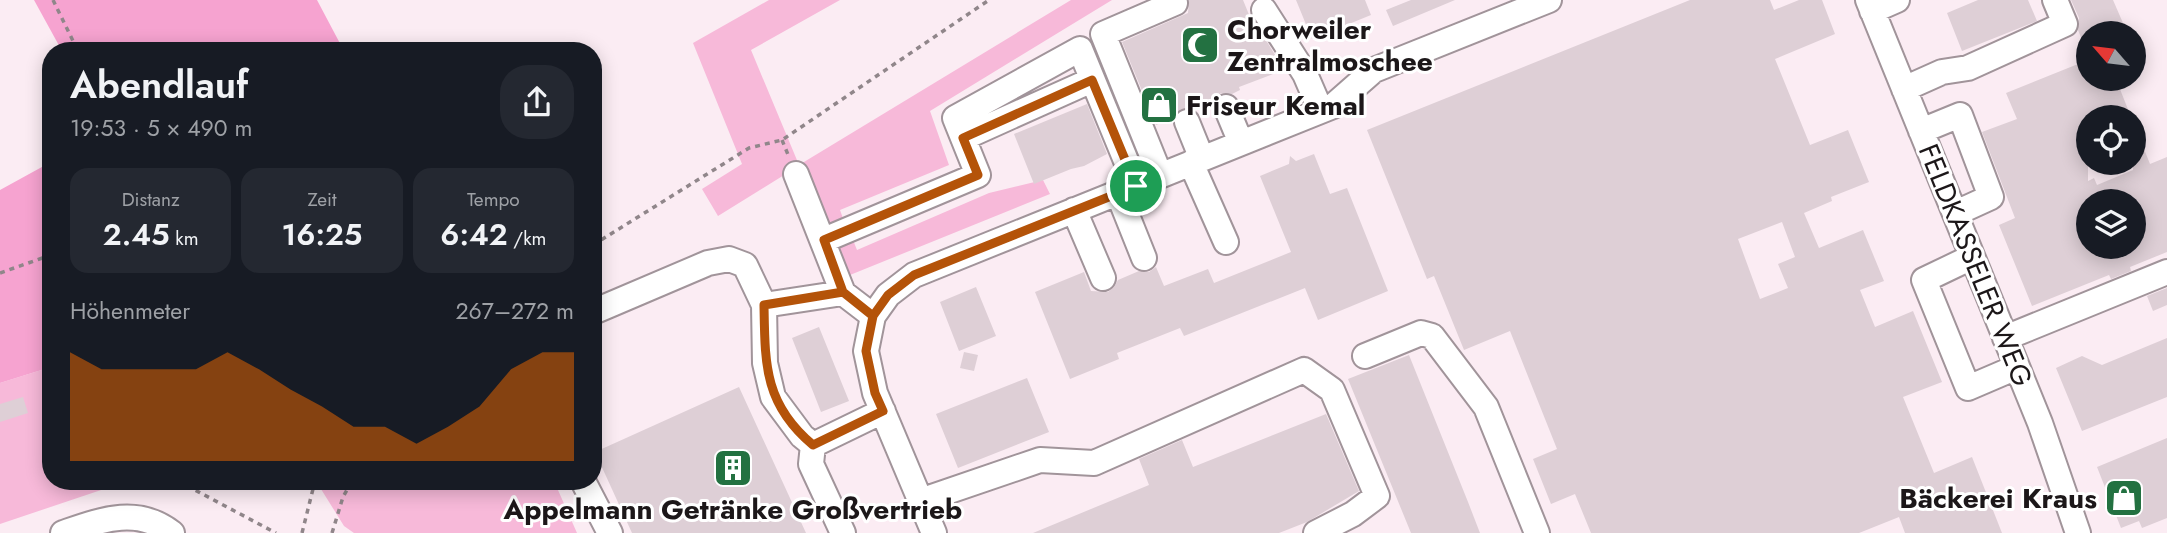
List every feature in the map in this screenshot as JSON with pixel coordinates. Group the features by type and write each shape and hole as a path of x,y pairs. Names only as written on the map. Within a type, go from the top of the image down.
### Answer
{"street":[{"path":"934,533 875,393 866,351 873,316 888,295 914,275 1333,106 1374,70 1549,0"},
{"path":"1870,5 1897,0"},
{"path":"1904,89 1942,72 1968,68 2065,24 2055,0"},
{"path":"1160,175 1103,34 1175,3"},
{"name":"FELDKASSELER WEG","path":"1870,5 2006,338 2078,533"},
{"path":"1264,10 1305,74 1321,111"},
{"path":"824,240 978,175 955,118 1080,49 1127,189 1144,258"},
{"path":"963,138 1092,80"},
{"path":"1226,107 1241,143"},
{"path":"1922,131 1960,115 1991,198 1956,214"},
{"path":"1187,122 1196,161 1226,242"},
{"path":"796,174 843,292 873,316"},
{"path":"1074,210 1103,278"},
{"path":"1972,257 1924,280 1968,388 2017,367"},
{"path":"602,308 708,263 729,259 745,265 764,305 765,363 774,397 802,436 813,445"},
{"path":"2006,338 2167,272"},
{"path":"764,305 843,292"},
{"path":"1365,356 1421,333 1432,336 1486,407 1537,533"},
{"path":"920,501 1040,460 1094,463 1304,370 1332,390 1377,496 1353,514 1316,533"},
{"path":"813,445 883,411"},
{"path":"813,445 811,464 843,533"},
{"path":"588,490 610,533"},
{"path":"63,533 105,518 132,516 162,525 172,533"}],"path":[{"path":"53,0 74,42"},
{"path":"602,239 749,148 782,140 989,0"},
{"path":"0,273 42,258"},
{"path":"195,490 276,533"},
{"path":"302,533 313,490"},
{"path":"332,533 347,490"}],"shaded area":[{"path":"34,0 317,0 339,42 57,42"},
{"path":"769,0 840,0 751,50 799,165 1071,0 1112,0 930,111 949,165 840,210 845,224 832,229 808,170 789,172 718,216 702,189 742,164 693,43"},
{"path":"42,167 42,370 0,383 0,190"},
{"path":"1043,180 1050,194 850,275 839,246 853,240 857,250 989,193"},
{"path":"42,370 42,490 101,490 0,524 0,383"},
{"path":"322,490 558,490 577,533 354,533 344,526"}],"building":[{"path":"1189,0 1243,0 1259,39 1264,37 1277,58 1271,60 1275,69 1272,70 1273,74 1239,87 1240,90 1232,94 1221,93 1213,102 1194,109 1181,109 1173,118 1156,125 1122,42 1188,13"},
{"path":"1296,0 1365,0 1371,15 1312,39"},
{"path":"1411,0 1455,0 1393,26 1386,10"},
{"path":"1690,0 1770,0 1774,10 1799,0 1822,0 1835,34 1775,59 1810,145 1848,130 1869,182 1831,197 1832,201 1804,213 1819,248 1863,230 1884,281 1860,290 1875,327 1913,311 1942,382 1903,397 1934,473 1972,457 2002,533 1905,533 1899,517 1859,533 1591,533 1575,494 1551,504 1533,459 1557,449 1510,331 1464,350 1434,276 1427,279 1367,130","holes":["1782,222 1795,257 1778,264 1788,288 1760,299 1738,239"]},
{"path":"1978,0 2028,0 2037,21 1962,51 1947,13"},
{"path":"2071,0 2113,0 2122,21 2079,21"},
{"path":"2076,65 2076,91 2121,91 2126,105 2076,105 2076,175 2088,175 2088,181 2094,178 2097,185 2121,175 2146,175 2146,154 2150,164 2167,157 2167,252 2130,267 2131,271 2111,279 2109,275 2032,306 1999,225 2015,218 1982,132 2017,119 2006,93"},
{"path":"1087,104 1107,154 1084,166 1034,184 1014,134"},
{"path":"1314,154 1330,194 1347,188 1388,291 1318,320 1305,288 1184,336 1180,328 1117,353 1119,359 1070,379 1035,292 1084,272 1091,291 1108,292 1118,280 1139,271 1149,272 1156,267 1164,286 1208,269 1214,283 1291,252 1260,176 1289,164 1290,156 1296,161"},
{"path":"976,287 996,336 959,351 940,302"},
{"path":"2167,288 2167,305 2153,311 2147,296"},
{"path":"819,327 849,401 821,412 792,338"},
{"path":"2167,338 2167,397 2082,431 2056,368 2082,356 2102,365"},
{"path":"964,352 978,355 974,371 960,368"},
{"path":"1409,355 1480,533 1411,533 1348,379"},
{"path":"1027,378 1049,432 958,468 936,414"},
{"path":"739,387 806,533 632,533 602,467 602,449"},
{"path":"23,397 28,413 0,422 0,404"},
{"path":"1326,414 1359,491 1307,522 1279,533 1033,533 1149,485 1139,459 1182,440 1193,467"},
{"path":"2167,438 2167,518 2142,528 2139,521 2121,528 2097,467"}],"place":[{"name":"Chorweiler Zentralmoschee","path":"1200,45"},
{"name":"Friseur Kemal","path":"1159,105"},
{"name":"Appelmann Getränke Großvertrieb","path":"733,468"},
{"name":"Bäckerei Kraus","path":"2124,498"}],"route":[{"path":"1136,186 914,275 888,295 873,316 843,292 764,305 765,363 774,397 802,436 813,445 883,411 875,393 866,351 873,316 843,292 824,240 978,175 963,138 1092,80 1136,186"}]}
